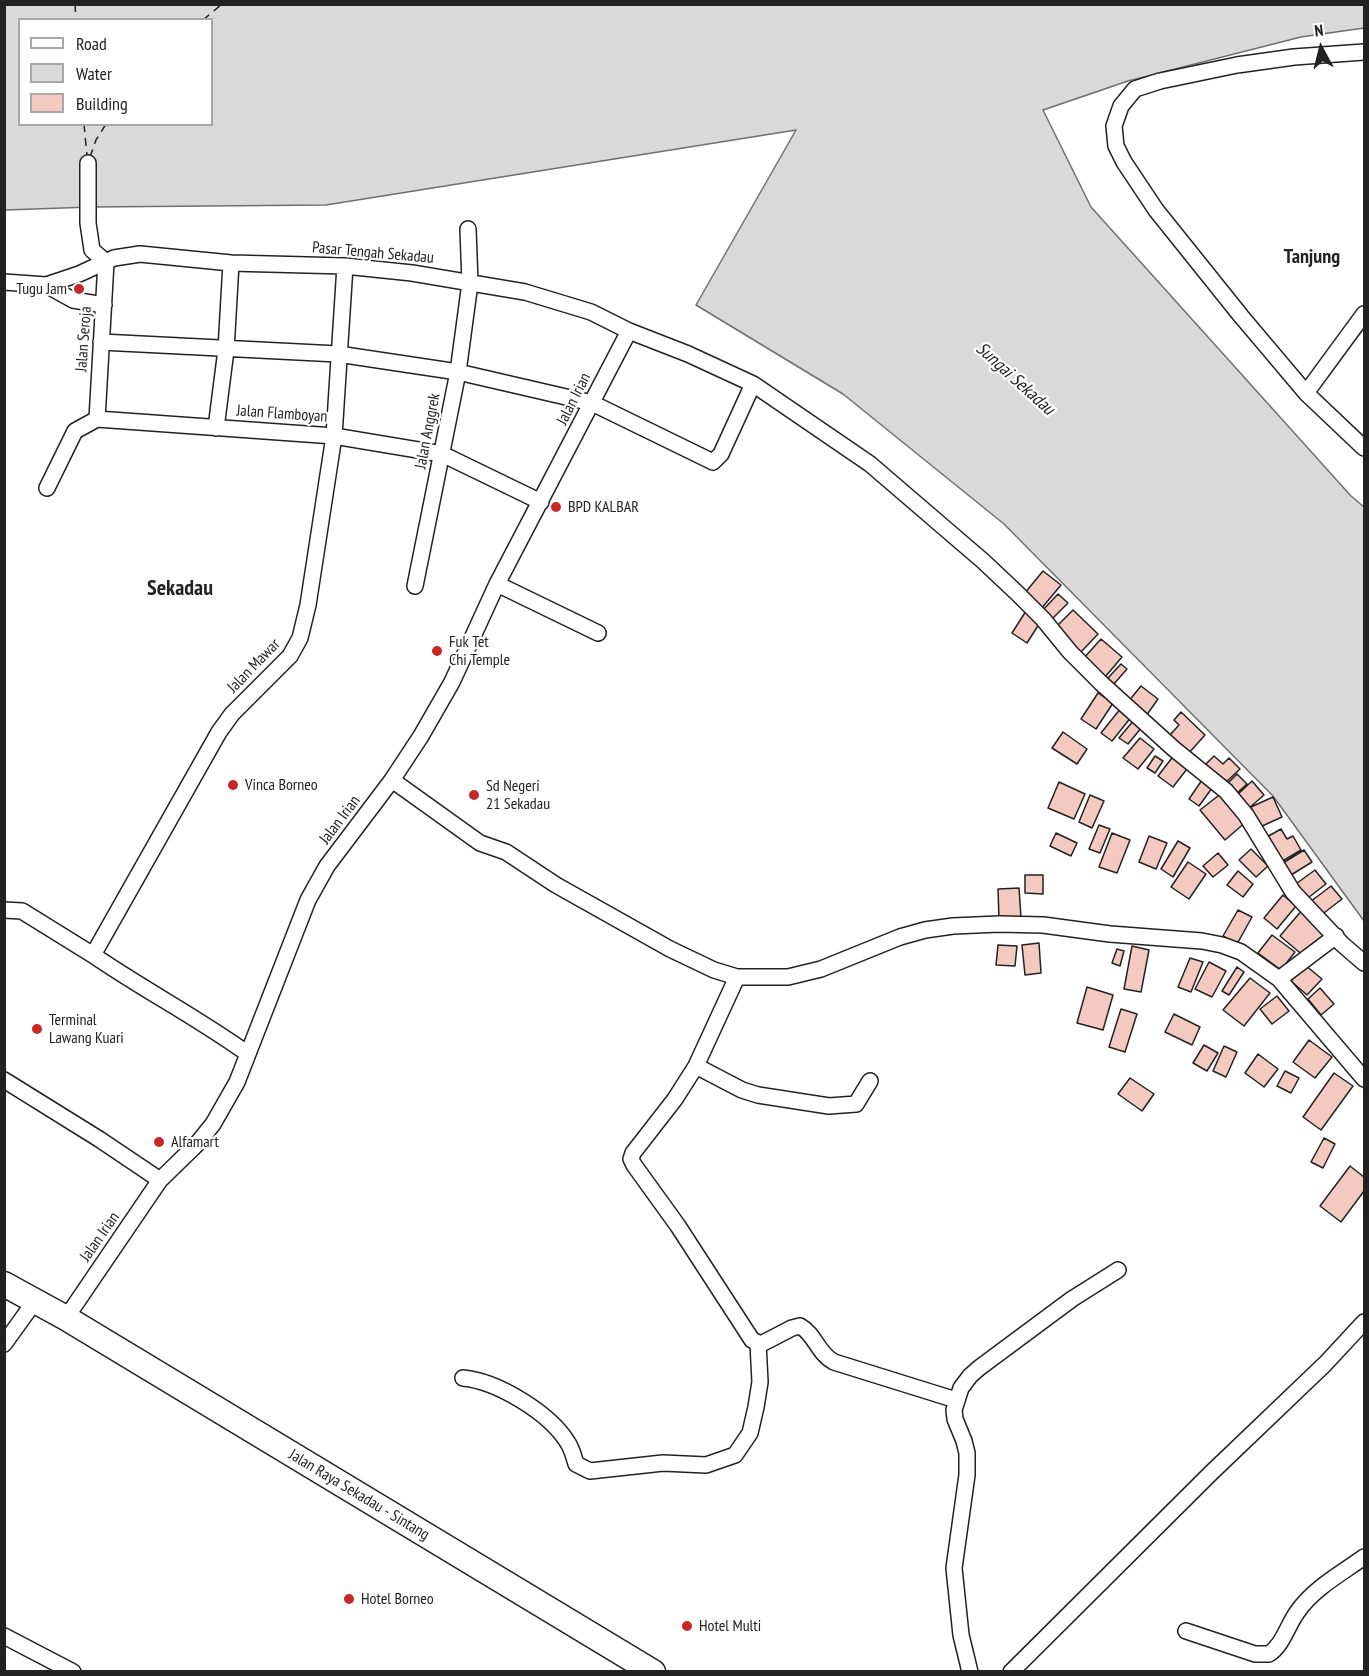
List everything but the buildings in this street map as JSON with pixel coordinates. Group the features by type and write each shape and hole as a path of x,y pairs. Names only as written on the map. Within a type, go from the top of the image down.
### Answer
{"highway":[{"name":"Jalan Raya Sekadau - Sintang","path":"4,1284 66,1318 653,1671"}],"street":[{"path":"1365,52 1294,57 1237,65 1160,81 1135,89 1121,106 1114,126 1116,146 1156,210 1306,393 1365,448"},
{"path":"88,163 88,223 92,250 106,262"},
{"name":"Jalan Anggrek","path":"416,586 458,372 470,283 468,229"},
{"name":"Pasar Tengah Sekadau","path":"46,285 73,277 106,262 140,254 231,263 345,266 412,273 525,292 591,312 629,331 688,354 753,384 870,464 1000,577 1043,619 1070,652 1101,683 1174,749 1226,791 1246,815 1293,892 1342,944 1365,963"},
{"name":"Jalan Seroja","path":"97,418 106,262"},
{"path":"216,428 226,350 231,263"},
{"name":"Jalan Mawar","path":"93,955 219,732 232,714 296,649 308,605 334,436 345,266"},
{"path":"4,282 46,285 73,300 104,306"},
{"path":"1306,393 1365,314"},
{"name":"Jalan Irian","path":"66,1318 160,1180 196,1145 213,1124 237,1082 312,892 327,867 392,780 452,682 498,584 629,331"},
{"path":"101,342 338,354 458,372 592,403 713,462 721,454 753,384"},
{"path":"47,488 71,437 81,427 97,418"},
{"name":"Jalan Flamboyan","path":"97,418 334,436 442,454 541,502"},
{"path":"498,584 598,633"},
{"path":"392,780 480,843 506,852 556,885 670,949 714,970 737,977 788,977 821,969 925,930 999,924 1043,925 1222,945 1240,952 1279,979 1365,1079"},
{"path":"4,910 22,911 248,1054"},
{"path":"1279,979 1336,936"},
{"path":"737,977 696,1066 675,1099 633,1153 631,1159 634,1165 678,1226 752,1340 758,1343 768,1342 800,1326 806,1329 826,1358 834,1362 956,1400"},
{"path":"696,1066 750,1092 829,1106 856,1104 870,1081"},
{"path":"4,1080 160,1180"},
{"path":"970,1671 961,1635 954,1568 967,1464 964,1441 954,1419 956,1400 970,1376 985,1363 1071,1299 1118,1270"},
{"path":"4,1344 35,1301"},
{"path":"1011,1671 1325,1364 1365,1322"},
{"path":"463,1378 478,1379 509,1394 552,1422 569,1444 576,1464 590,1470 663,1463 706,1465 735,1455 750,1433 760,1382 758,1343"},
{"path":"1186,1631 1256,1654 1269,1654 1276,1648 1298,1610 1323,1586 1365,1557"},
{"path":"4,1636 73,1671"}],"water":[{"name":"Sungai Sekadau","path":"4,5 1364,5 1364,28 1301,37 1128,81 1043,110 1091,207 1351,496 1364,507 1364,921 1273,796 1004,524 843,394 696,305 796,130 326,205 5,210"}],"ferry route":[{"path":"75,4 76,18"},
{"path":"205,18 222,4"},
{"path":"84,126 87,156"},
{"path":"90,157 96,140 105,126"}],"place":[{"name":"Tugu Jam","path":"79,289"},
{"name":"BPD KALBAR","path":"556,507"},
{"name":"Fuk Tet Chi Temple","path":"437,651"},
{"name":"Vinca Borneo","path":"233,785"},
{"name":"Sd Negeri 21 Sekadau","path":"474,795"},
{"name":"Terminal Lawang Kuari","path":"37,1029"},
{"name":"Alfamart","path":"159,1142"},
{"name":"Hotel Borneo","path":"349,1599"},
{"name":"Hotel Multi","path":"687,1626"}],"district":[{"name":"Tanjung","path":"1312,257"},
{"name":"Sekadau","path":"180,589"}]}
